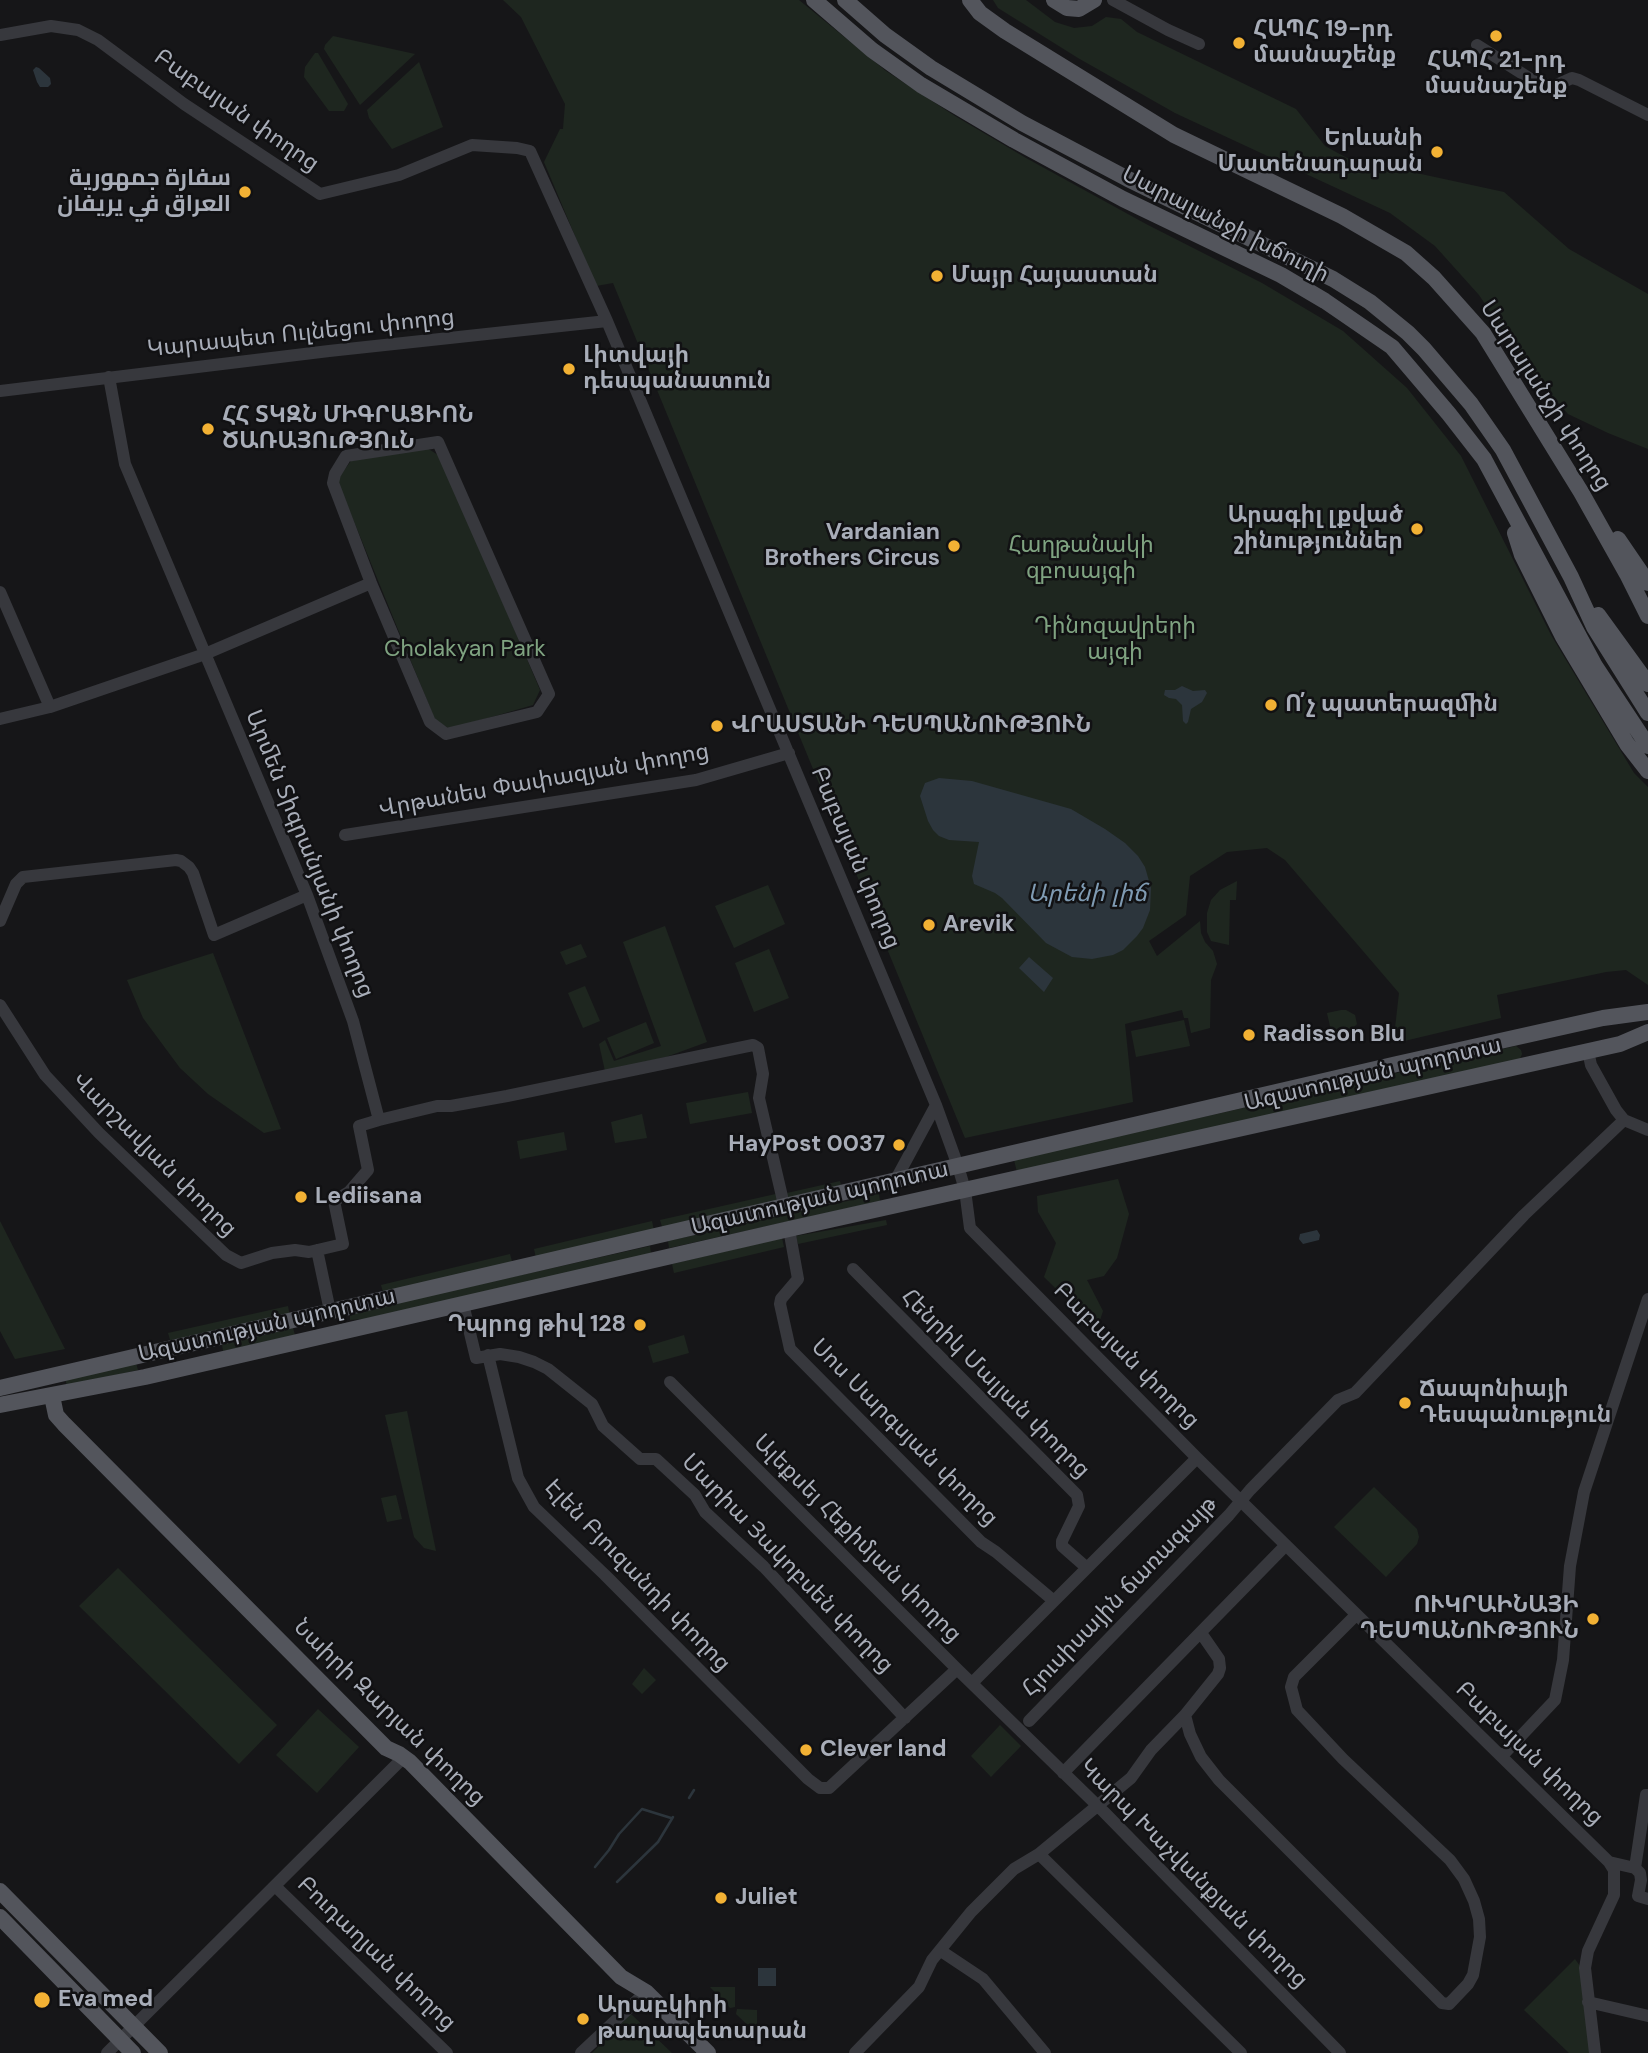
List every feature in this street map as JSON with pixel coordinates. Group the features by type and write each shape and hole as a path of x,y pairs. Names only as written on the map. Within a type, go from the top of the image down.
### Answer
{"main road":[{"name":"Սարալանջի խճուղի","path":"814,0 872,50 911,78 990,127 1123,199 1281,275 1325,301 1392,347 1484,459 1595,666 1648,746"},
{"name":"Սարալանջի խճուղի","path":"845,0 885,35 931,68 1023,123 1128,179 1333,279 1370,302 1408,333 1471,404 1503,450 1571,577 1594,627 1648,713"},
{"name":"Սարալանջի փողոց","path":"970,0 980,13 1005,31 1174,135 1342,216 1406,253 1434,278 1483,333 1581,492 1648,616"},
{"path":"1054,0 1067,8 1079,9 1094,0"},
{"path":"1392,347 1394,339 1400,333 1408,333"},
{"path":"1500,489 1522,555 1563,637 1627,744 1648,771"},
{"path":"1581,492 1614,531 1648,583"},
{"path":"1571,577 1648,684"},
{"path":"1629,1015 1648,1006"},
{"name":"Ազատության պողոտա","path":"2,1384 140,1356 1603,1018 1648,1012"},
{"path":"1553,1059 1562,1053 1604,1042 1610,1037 1611,1030 1603,1018"},
{"name":"Ազատության պողոտա","path":"0,1405 145,1377 789,1229 1620,1044 1648,1032"},
{"path":"1620,1044 1648,1038"},
{"path":"140,1356 145,1377"},
{"name":"Նաիրի Զարյան փողոց","path":"52,1396 56,1415 386,1748 407,1760 621,1977 708,2053"},
{"path":"0,1891 160,2053"},
{"path":"0,1917 124,2048"},
{"name":"Նաիրի Զարյան փողոց","path":"643,1994 696,2053"}],"street":[{"path":"1113,0 1199,44"},
{"name":"Բաբայան փողոց","path":"0,35 51,26 78,30 98,40 184,104 320,194 399,175 472,145 530,151 607,321 936,1105 965,1190 970,1228 1197,1458 1609,1862"},
{"path":"1477,45 1537,83 1554,86 1572,78 1579,80 1648,115"},
{"name":"Կարապետ Ուլնեցու փողոց","path":"0,391 607,321"},
{"name":"Արմեն Տիգրանյանի փողոց","path":"109,377 125,464 307,895 349,1007 379,1120"},
{"path":"438,442 548,694 537,712 446,734 430,722 371,583 333,483 335,474 346,456 438,442"},
{"path":"0,719 50,708 205,654 371,583"},
{"path":"0,592 50,708"},
{"name":"Վրթանես Փափազյան փողոց","path":"345,835 696,780 789,752"},
{"path":"0,921 19,880 23,877 181,861 193,873 214,935 307,895"},
{"name":"Վարշավյան փողոց","path":"0,1005 45,1075 109,1143 226,1255 241,1263 272,1253 317,1251"},
{"path":"330,1311 317,1251 343,1244 334,1201 349,1192 368,1170 359,1126 437,1106 507,1096 753,1045 758,1048 763,1074 759,1098 785,1205"},
{"path":"1588,1051 1591,1065 1601,1084 1624,1119 1648,1130"},
{"path":"895,1181 936,1105"},
{"name":"Հյուսիսային ճառագայթ","path":"1029,1721 1338,1399 1355,1393 1524,1216 1624,1119"},
{"name":"Սոս Սարգսյան փողոց","path":"789,1229 798,1279 781,1299 780,1304 790,1349 981,1542 1054,1601"},
{"name":"Հենրիկ Մալյան փողոց","path":"853,1269 1077,1495 1079,1506 1062,1546 1087,1568"},
{"path":"1502,1756 1555,1700 1563,1660 1570,1566 1584,1492 1648,1299"},
{"path":"463,1304 475,1358 488,1356"},
{"name":"Մարիա Յակոբսեն փողոց","path":"488,1356 500,1354 519,1357 548,1369 592,1404 603,1426 640,1459 656,1459 695,1495 705,1512 764,1567 905,1718"},
{"name":"Էլեն Բյուզանդի փողոց","path":"488,1356 519,1478 534,1507 808,1779 820,1788 829,1788 905,1718"},
{"name":"Ալեքսեյ Հեքիմյան փողոց","path":"670,1382 1016,1726"},
{"path":"972,1683 1197,1458"},
{"path":"1063,1773 1286,1545"},
{"path":"1185,1715 1189,1734 1201,1757 1219,1780 1442,2003 1452,2002 1468,1984 1475,1966 1479,1928 1474,1901 1464,1879 1450,1860 1343,1759 1297,1710 1291,1687 1294,1677 1356,1615"},
{"path":"862,2051 919,1987 932,1960 962,1922 1014,1869 1039,1854 1131,1778 1151,1750 1185,1715 1220,1668 1219,1659 1201,1633"},
{"path":"905,1718 957,1669"},
{"name":"Կարպ Խաչվանքյան փողոց","path":"1016,1726 1099,1806 1340,2053"},
{"path":"107,2053 124,2048 136,2029 407,1760"},
{"path":"1635,1868 1648,1795"},
{"path":"1039,1854 1241,2053"},
{"path":"1609,1862 1635,1868 1640,1873 1641,1880 1638,1896 1648,1899"},
{"path":"1595,2053 1585,1968 1588,1951 1614,1895 1614,1870 1609,1862"},
{"name":"Բուդաղյան փողոց","path":"277,1888 447,2053"},
{"path":"941,1951 984,1979 1045,2053"},
{"path":"581,2053 643,1994"},
{"path":"1588,2002 1648,2016"}],"green space":[{"name":"Հաղթանակի զբոսայգի","path":"503,0 799,0 886,71 955,116 1146,224 1262,283 1343,331 1407,388 1461,456 1551,635 1634,773 1648,787 1648,985 1626,970 1497,995 1501,1018 1400,1042 1394,1037 1399,993 1285,860 1267,848 1227,852 1190,876 1186,915 1149,941 1157,956 1200,921 1201,933 1213,951 1217,964 1211,980 1210,1028 1191,1033 1188,1018 1184,1018 1182,1010 1125,1024 1133,1102 965,1138 613,283 596,286 544,162 560,129 563,129 565,104 521,17"},
{"path":"993,0 1026,0 1055,22 1074,28 1092,26 1106,17 1121,19 1137,32 1296,109 1325,146 1347,158 1504,192 1569,249 1648,294 1648,449 1568,414 1528,368 1479,295 1435,246 1390,213 1175,113 1078,58 998,8"},
{"path":"333,36 415,54 360,105 324,49"},
{"path":"315,53 318,53 348,104 344,111 329,111 304,77 305,67"},
{"path":"419,62 443,127 392,149 369,118 367,110"},
{"name":"Cholakyan Park","path":"427,448 441,457 540,690 533,705 450,729 435,720 337,480 351,461"},
{"path":"1237,881 1236,900 1230,900 1229,945 1211,941 1207,932 1207,913 1211,900 1220,890"},
{"path":"768,885 785,924 734,948 715,906"},
{"path":"665,926 707,1042 666,1057 605,1071 599,1044 605,1040 614,1061 661,1046 623,942"},
{"path":"581,944 587,957 566,965 560,952"},
{"path":"769,949 789,998 754,1012 735,963"},
{"path":"213,953 281,1129 264,1133 208,1094 180,1068 143,1018 127,980"},
{"path":"585,986 600,1021 583,1028 568,993"},
{"path":"1341,1010 1355,1015 1357,1024 1351,1030 1332,1035 1327,1013"},
{"path":"1184,1020 1190,1046 1136,1057 1131,1031"},
{"path":"646,1022 654,1043 616,1059 607,1038"},
{"path":"1516,1046 1521,1050 1520,1059 1017,1172 1014,1160"},
{"path":"748,1092 752,1113 690,1124 686,1103"},
{"path":"642,1114 647,1138 615,1143 611,1122"},
{"path":"564,1132 567,1150 520,1159 517,1141"},
{"path":"1118,1179 1129,1214 1117,1258 1104,1276 1087,1280 1103,1311 1097,1329 1044,1277 1056,1243 1038,1212 1037,1196"},
{"path":"840,1181 842,1189 789,1201 787,1193"},
{"path":"780,1193 782,1203 663,1230 660,1220"},
{"path":"879,1194 880,1201 669,1248 668,1241"},
{"path":"886,1220 887,1225 798,1244 796,1236"},
{"path":"0,1221 65,1349 15,1359 0,1331"},
{"path":"652,1221 654,1231 536,1258 534,1249"},
{"path":"782,1238 784,1247 674,1273 672,1264"},
{"path":"650,1246 651,1254 350,1320 350,1316 362,1311"},
{"path":"510,1254 513,1265 384,1296 381,1285"},
{"path":"288,1306 290,1317 171,1343 168,1333"},
{"path":"293,1328 295,1335 223,1351 222,1344"},
{"path":"684,1335 689,1353 653,1363 648,1346"},
{"path":"136,1363 138,1370 67,1386 65,1379"},
{"path":"407,1411 436,1551 424,1548 414,1537 385,1415"},
{"path":"1374,1487 1417,1529 1419,1537 1417,1544 1386,1577 1334,1527"},
{"path":"396,1495 402,1519 387,1522 381,1498"},
{"path":"118,1568 277,1725 239,1764 79,1606"},
{"path":"644,1668 656,1680 642,1694 632,1684"},
{"path":"318,1709 359,1747 317,1793 276,1755"},
{"path":"1000,1725 1021,1746 991,1777 971,1756"},
{"path":"1575,1959 1582,1969 1591,2053 1569,2053 1524,2010"},
{"path":"710,1987 735,1987 735,2007 730,2008"},
{"path":"737,2009 757,2010 757,2034 736,2014"},
{"path":"631,2014 672,2053 592,2053"}],"water":[{"path":"36,67 50,78 51,84 48,87 40,87 37,82 33,70"},
{"path":"1182,686 1193,691 1205,690 1207,693 1202,702 1191,709 1186,724 1183,721 1182,705 1176,699 1164,695 1165,690 1175,690"},
{"name":"Արենի լիճ","path":"939,778 972,781 1071,809 1125,843 1145,867 1151,888 1150,910 1137,936 1123,950 1092,959 1072,957 1046,943 1002,898 974,884 972,876 979,842 949,840 933,830 920,796 925,783"},
{"path":"1029,957 1053,978 1044,992 1019,968"},
{"path":"1317,1230 1319,1240 1303,1244 1299,1239 1300,1234"},
{"path":"758,1968 776,1968 776,1986 758,1986"}],"waterway":[{"path":"689,1798 694,1790"},
{"path":"595,1867 619,1834 642,1809 671,1818"},
{"path":"617,1882 658,1842 673,1817"}],"place":[{"name":"ՀԱՊՀ 21-րդ մասնաշենք","path":"1496,36"},
{"name":"ՀԱՊՀ 19-րդ մասնաշենք","path":"1239,43"},
{"name":"Երևանի Մատենադարան","path":"1437,152"},
{"name":"سفارة جمهورية العراق في يريفان","path":"245,192"},
{"name":"Մայր Հայաստան","path":"937,276"},
{"name":"Լիտվայի դեսպանատուն","path":"569,369"},
{"name":"ՀՀ ՏԿԶՆ ՄԻԳՐԱՑԻՈՆ ԾԱՌԱՅՈւԹՅՈւՆ","path":"208,429"},
{"name":"Արագիլ լքված շինություններ","path":"1417,529"},
{"name":"Vardanian Brothers Circus","path":"954,546"},
{"name":"Ո՛չ պատերազմին","path":"1271,705"},
{"name":"ՎՐԱՍՏԱՆԻ ԴԵՍՊԱՆՈՒԹՅՈՒՆ","path":"717,726"},
{"name":"Arevik","path":"929,925"},
{"name":"Radisson Blu","path":"1249,1035"},
{"name":"HayPost 0037","path":"899,1145"},
{"name":"Lediisana","path":"301,1197"},
{"name":"Դպրոց թիվ 128","path":"640,1325"},
{"name":"Ճապոնիայի Դեսպանություն","path":"1405,1403"},
{"name":"ՈՒԿՐԱԻՆԱՅԻ ԴԵՍՊԱՆՈՒԹՅՈՒՆ","path":"1593,1619"},
{"name":"Clever land","path":"806,1750"},
{"name":"Juliet","path":"721,1898"},
{"name":"Eva med","path":"42,2000"},
{"name":"Արաբկիրի թաղապետարան","path":"583,2019"}],"park label":[{"name":"Դինոզավրերի այգի","path":"1115,640"}]}
